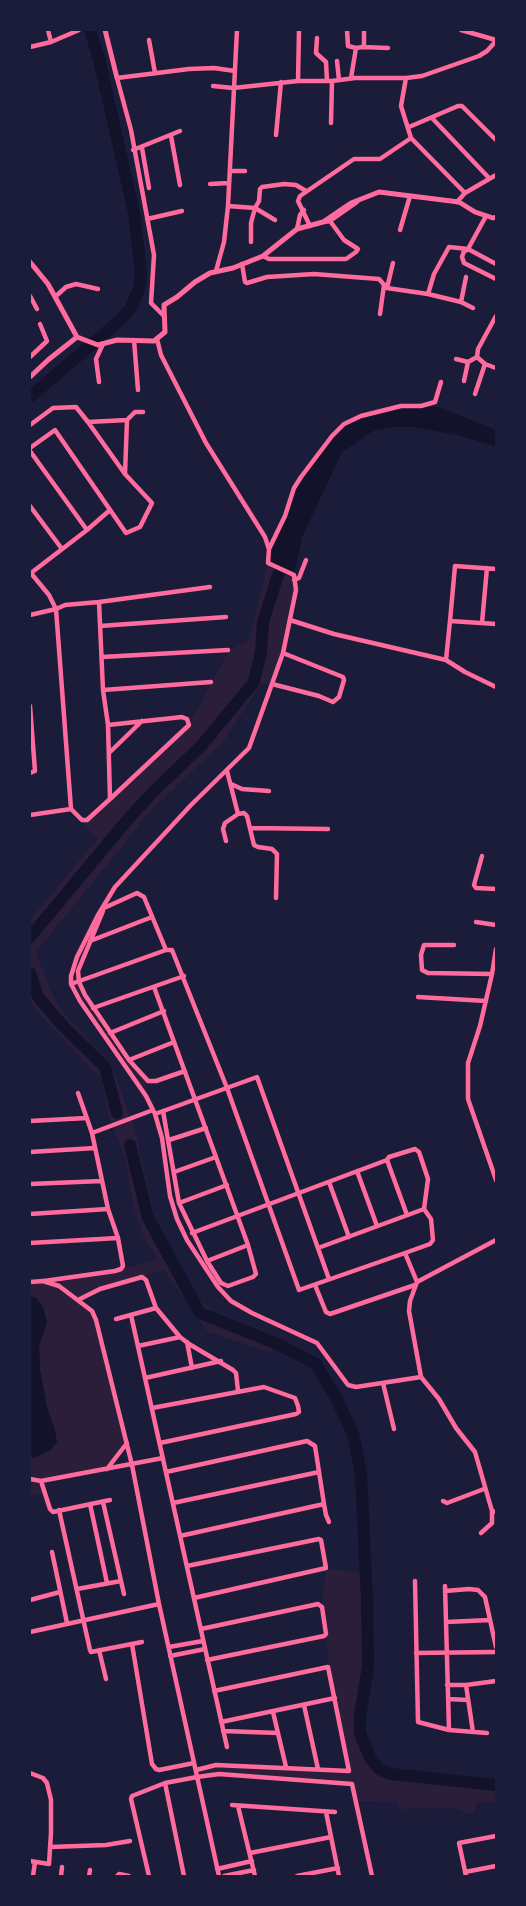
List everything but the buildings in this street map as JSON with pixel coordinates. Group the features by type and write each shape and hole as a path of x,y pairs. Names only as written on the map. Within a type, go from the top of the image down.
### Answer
{"street":[{"path":"48,30 51,42"},
{"path":"30,47 51,42 79,30"},
{"path":"106,30 131,130 133,150 154,255 151,303 164,316"},
{"path":"216,271 224,242 228,206 237,30"},
{"path":"298,81 299,30"},
{"path":"347,30 348,46 356,48 388,48"},
{"path":"363,47 365,42 364,30"},
{"path":"213,86 233,88 298,81 330,81 351,78 406,78 434,73 479,56 496,40 460,30"},
{"path":"317,38 316,53 326,62 330,81 331,123"},
{"path":"149,40 155,73"},
{"path":"351,78 356,48"},
{"path":"337,60 338,80"},
{"path":"118,78 189,69 214,68 235,71"},
{"path":"406,78 401,106 412,138 465,193"},
{"path":"276,135 281,82"},
{"path":"409,127 462,106 496,140"},
{"path":"432,118 489,178"},
{"path":"133,150 142,148 180,131"},
{"path":"171,136 180,185"},
{"path":"310,226 298,200 306,191 354,159 380,159 412,138"},
{"path":"142,148 149,188"},
{"path":"230,171 245,171"},
{"path":"457,202 465,193 496,175"},
{"path":"210,184 229,183"},
{"path":"251,242 251,223 259,201 260,189 266,185 296,185 306,191"},
{"path":"323,222 351,203 379,192 457,202 486,216 495,218"},
{"path":"400,230 410,196"},
{"path":"30,262 55,296 78,337 100,345 117,340 154,341 165,332 164,305 195,282 216,271 263,256 297,229 330,221 360,199"},
{"path":"228,206 255,208 275,220"},
{"path":"297,229 300,215 304,210"},
{"path":"147,219 182,211"},
{"path":"486,216 462,257 464,263 496,279"},
{"path":"263,256 269,258 346,259 358,249 344,240 330,221"},
{"path":"428,294 434,274 449,247 468,249 496,264"},
{"path":"380,314 393,263"},
{"path":"242,264 243,278 247,283 267,277 314,274 379,279 386,287 428,294 461,302 473,308"},
{"path":"461,302 466,277"},
{"path":"55,296 66,287 76,284 98,289"},
{"path":"30,296 37,309"},
{"path":"456,359 468,362 477,357 481,344 496,316"},
{"path":"30,357 47,341 40,324"},
{"path":"30,377 48,360 78,337"},
{"path":"156,339 161,355 206,443 260,529 269,549"},
{"path":"134,340 138,390"},
{"path":"100,345 96,359 100,382"},
{"path":"477,357 485,364 496,368"},
{"path":"464,382 468,362"},
{"path":"474,394 485,364"},
{"path":"306,560 299,578 294,578 268,563 269,549 285,516 300,476 344,424 361,416 401,406 421,406 435,402 441,382"},
{"path":"30,425 53,408 76,407 125,474 152,503 140,527 126,533 55,430 30,449 87,530"},
{"path":"88,422 126,420 136,412 144,412"},
{"path":"125,474 126,420"},
{"path":"30,506 62,549"},
{"path":"108,725 182,717 186,719 189,725 87,820 82,820 71,809 56,609 49,595 31,573 110,510"},
{"path":"446,660 455,566 496,569"},
{"path":"482,623 487,568"},
{"path":"294,578 296,590 283,653 249,748 191,805 122,880 84,943 72,971 71,984 76,995 140,1088 154,1112 162,1138 170,1196 177,1219 187,1240 212,1281 231,1300 260,1317 317,1343 346,1384 356,1387 421,1377"},
{"path":"30,615 66,605 210,587"},
{"path":"99,602 103,690 108,725 110,799"},
{"path":"100,626 226,617"},
{"path":"290,620 334,634 446,660 465,672 496,686"},
{"path":"450,621 496,624"},
{"path":"102,657 228,650"},
{"path":"272,684 319,696 333,702 339,697 344,680 343,677 283,653"},
{"path":"103,690 211,682"},
{"path":"30,706 35,771 30,773"},
{"path":"109,753 142,721"},
{"path":"227,771 238,814"},
{"path":"231,784 242,789 269,791"},
{"path":"30,815 71,809"},
{"path":"226,841 224,826 238,814 247,816 252,828 254,845 272,850 277,854 276,898"},
{"path":"252,828 328,829"},
{"path":"482,856 474,885 476,888 496,889"},
{"path":"166,950 144,897 137,893 104,907 80,964 78,971 79,982 93,1008 110,1033 129,1060 148,1081 156,1081 185,1071"},
{"path":"84,943 152,917"},
{"path":"476,922 496,925"},
{"path":"454,945 424,945 421,956 422,970 428,973 492,974"},
{"path":"496,949 480,1026 468,1063 468,1099 496,1180"},
{"path":"71,984 166,950 172,950 184,976 227,1088 268,1205 299,1290 430,1244 433,1240 431,1219 424,1209 428,1180 415,1148 389,1157 387,1160 268,1205 238,1215 192,1233"},
{"path":"93,1008 184,976"},
{"path":"154,987 248,1245 256,1274 245,1281 231,1286 221,1283 192,1233 179,1203 163,1111"},
{"path":"418,997 486,1001"},
{"path":"110,1033 164,1011"},
{"path":"129,1060 174,1042"},
{"path":"92,1133 135,1117 163,1111 257,1077 330,1279"},
{"path":"30,1282 121,1269 123,1266 118,1238 108,1209 92,1133 78,1093"},
{"path":"30,1121 87,1118"},
{"path":"169,1140 206,1128"},
{"path":"30,1152 95,1148"},
{"path":"174,1172 216,1157"},
{"path":"387,1160 407,1215"},
{"path":"357,1171 377,1226"},
{"path":"30,1184 102,1181"},
{"path":"329,1182 349,1237"},
{"path":"179,1203 227,1185"},
{"path":"30,1214 108,1209"},
{"path":"318,1248 424,1209"},
{"path":"30,1243 118,1238"},
{"path":"315,1285 326,1312 330,1314 416,1284 496,1240"},
{"path":"208,1261 248,1245"},
{"path":"405,1253 416,1284 410,1301 409,1311 421,1377 439,1398 456,1428 475,1452 485,1484 484,1489 494,1511 492,1523 481,1532"},
{"path":"78,1300 100,1289 142,1277 146,1280 156,1308 180,1337 235,1371 238,1391"},
{"path":"43,1281 59,1286 92,1311 96,1320 132,1463 168,1647 219,1876"},
{"path":"116,1319 156,1308"},
{"path":"131,1315 227,1747"},
{"path":"138,1346 180,1337"},
{"path":"187,1342 192,1368"},
{"path":"145,1378 221,1361"},
{"path":"383,1382 394,1429"},
{"path":"152,1408 264,1387 295,1398 299,1412 160,1442"},
{"path":"166,1472 307,1441 315,1446 326,1515 329,1522"},
{"path":"107,1469 127,1443"},
{"path":"30,1479 42,1481 163,1457"},
{"path":"173,1504 319,1472"},
{"path":"42,1481 51,1510 110,1500"},
{"path":"443,1501 447,1503 484,1489"},
{"path":"103,1502 124,1594"},
{"path":"90,1504 107,1584"},
{"path":"180,1536 324,1504"},
{"path":"59,1510 91,1652 142,1642"},
{"path":"187,1566 319,1539 322,1540 326,1568 194,1598"},
{"path":"52,1552 67,1623"},
{"path":"77,1589 120,1581"},
{"path":"415,1581 418,1722 448,1730 487,1733"},
{"path":"448,1730 445,1588 478,1590 485,1598 496,1647"},
{"path":"30,1598 60,1592"},
{"path":"30,1632 159,1604"},
{"path":"201,1629 318,1604 322,1607 326,1634 324,1636 207,1660"},
{"path":"446,1622 490,1620"},
{"path":"168,1647 203,1641"},
{"path":"132,1644 152,1764 159,1770 194,1763"},
{"path":"170,1656 205,1649"},
{"path":"99,1650 106,1679"},
{"path":"416,1653 496,1652"},
{"path":"196,1770 216,1765 349,1771 329,1668 214,1691"},
{"path":"447,1685 466,1685 496,1681"},
{"path":"466,1685 473,1732"},
{"path":"221,1722 335,1698"},
{"path":"448,1700 468,1700"},
{"path":"304,1705 318,1769"},
{"path":"273,1712 286,1767"},
{"path":"223,1731 278,1733"},
{"path":"30,1773 44,1778 51,1800 49,1864 33,1862 33,1876"},
{"path":"148,1876 131,1800 132,1796 165,1783 197,1776 219,1774 352,1784 372,1876"},
{"path":"165,1783 184,1876"},
{"path":"232,1805 334,1812"},
{"path":"238,1806 255,1876"},
{"path":"326,1812 339,1876"},
{"path":"496,1836 459,1843 466,1874 496,1866"},
{"path":"250,1853 331,1837"},
{"path":"50,1847 106,1845 130,1841"},
{"path":"217,1869 252,1861"},
{"path":"61,1876 62,1867"},
{"path":"297,1876 338,1868"},
{"path":"89,1876 90,1870"},
{"path":"224,1876 254,1870"},
{"path":"117,1876 119,1874 130,1876"}],"shaded area":[{"path":"401,406 438,407 496,430 496,446 457,435 414,427 393,427 373,431 342,452 302,537 294,575 268,563 269,549 277,535 294,488 344,424 361,416"},
{"path":"268,563 294,575 295,585 283,653 274,685 262,683 223,742 151,811 36,952 52,993 61,1010 111,1064 135,1131 154,1214 167,1246 185,1279 200,1300 214,1313 278,1338 271,1353 208,1332 164,1270 100,1289 79,1300 92,1311 127,1443 107,1469 42,1481 45,1494 30,1494 30,1456 34,1458 55,1430 47,1408 40,1370 39,1346 47,1322 36,1298 30,1296 30,1282 115,1271 158,1259 144,1238 134,1208 125,1158 109,1117 102,1080 34,1008 30,1000 30,920 98,838 91,833 82,820 87,820 189,725 229,650 249,640"},
{"path":"103,907 80,964 79,982 129,1060 148,1081 144,1093 76,995 71,976"},
{"path":"30,1296 36,1298 43,1307 47,1322 39,1346 40,1370 47,1408 57,1442 51,1450 34,1458 30,1456"},
{"path":"326,1568 366,1574 368,1667 361,1709 360,1733 370,1758 379,1769 390,1774 496,1785 496,1803 478,1802 472,1815 453,1808 399,1809 397,1802 356,1801 352,1784 219,1774 197,1777 196,1770 216,1765 349,1771 329,1668 322,1605"}],"waterway":[{"path":"30,397 119,321 130,309 139,289 141,273 134,213 99,59 90,30"},
{"path":"30,937 129,818 201,746 254,682 261,652 263,622 286,557"},
{"path":"30,973 38,997 64,1027 105,1067 117,1113"},
{"path":"130,1145 148,1218 200,1313 275,1343 316,1364 336,1398 353,1434 361,1474 367,1601 368,1667 360,1715 360,1733 370,1758 379,1769 390,1774 496,1785"}]}
